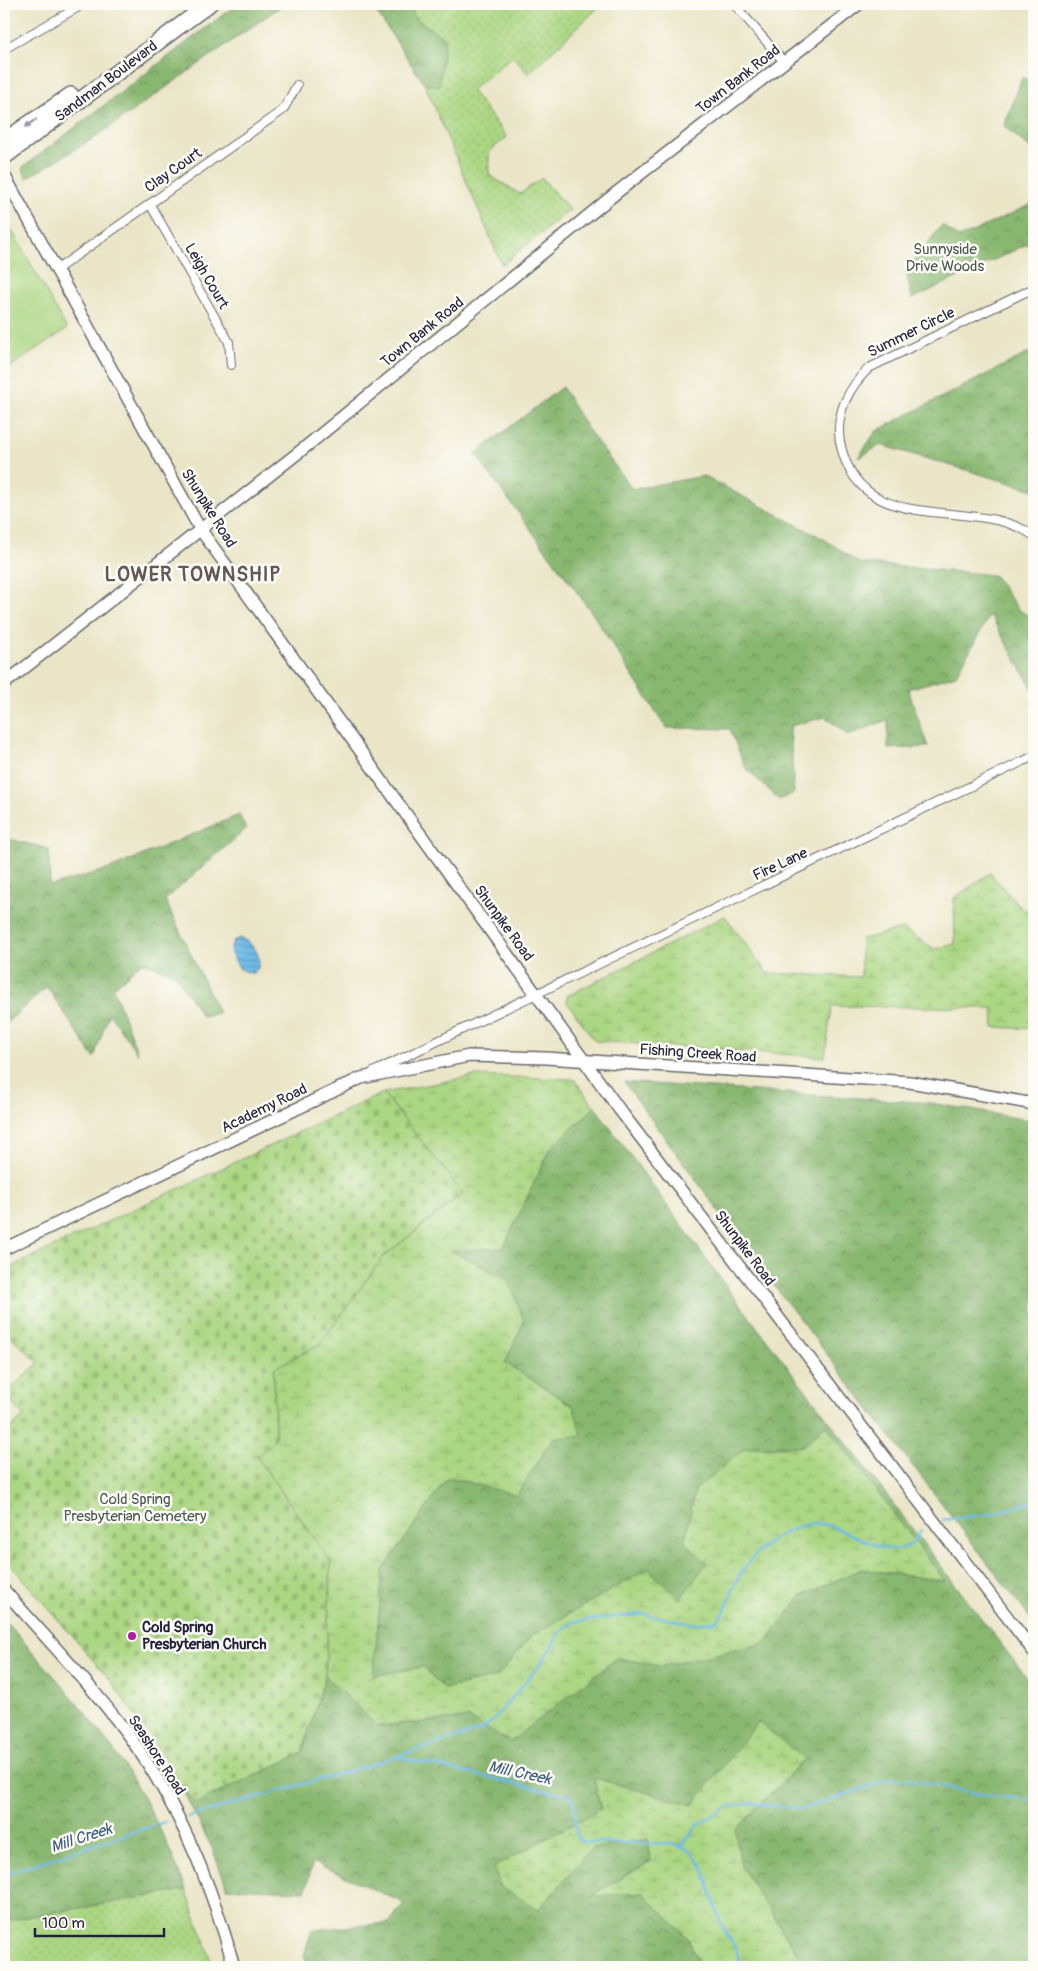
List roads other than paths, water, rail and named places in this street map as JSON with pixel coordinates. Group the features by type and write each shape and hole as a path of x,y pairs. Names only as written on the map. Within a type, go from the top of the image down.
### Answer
{"highway":[{"name":"Sandman Boulevard","path":"4,141 208,4"},
{"name":"Sandman Boulevard","path":"4,157 208,4"}],"street":[{"path":"4,49 84,4"},
{"path":"734,4 784,62"},
{"name":"Town Bank Road","path":"4,684 303,449 616,193 859,4"},
{"name":"Clay Court","path":"56,270 282,110 297,85"},
{"name":"Shunpike Road","path":"4,175 200,529 584,1061 1034,1652"},
{"name":"Leigh Court","path":"150,204 229,342 231,365"},
{"name":"Summer Circle","path":"1034,288 869,368 859,378 848,395 839,427 842,453 848,466 862,486 882,500 908,508 1004,522 1034,536"},
{"name":"Fire Lane","path":"537,994 1034,756"},
{"name":"Academy Road","path":"4,1249 537,994"},
{"name":"Fishing Creek Road","path":"361,1078 469,1056 584,1061 910,1082 1034,1104"},
{"name":"Seashore Road","path":"4,1590 119,1723 156,1777 180,1818 201,1865 223,1926 234,1967"}],"water":[{"path":"240,938 252,946 259,958 258,968 253,974 240,969 230,952 233,941"}],"waterway":[{"path":"943,1520 996,1513 1034,1501"},
{"path":"188,1817 353,1770 481,1730 493,1721 541,1663 563,1629 573,1622 642,1614 693,1624 715,1622 725,1610 741,1574 756,1554 774,1539 797,1528 809,1524 833,1527 887,1549 899,1549 910,1545 921,1530"},
{"name":"Mill Creek","path":"397,1757 571,1796 574,1802 577,1838 584,1842 674,1844 690,1850 703,1867 722,1926 736,1949 741,1967"},
{"path":"681,1846 698,1825 729,1806 749,1803 803,1809 891,1779 911,1780 979,1794 1034,1800"},
{"name":"Mill Creek","path":"4,1874 165,1822"}],"place":[{"name":"Cold Spring Presbyterian Church","path":"132,1636"}],"district":[{"name":"LOWER TOWNSHIP","path":"193,574"}],"park label":[{"name":"Sunnyside Drive Woods","path":"945,258"},
{"name":"Cold Spring Presbyterian Cemetery","path":"135,1508"}]}
